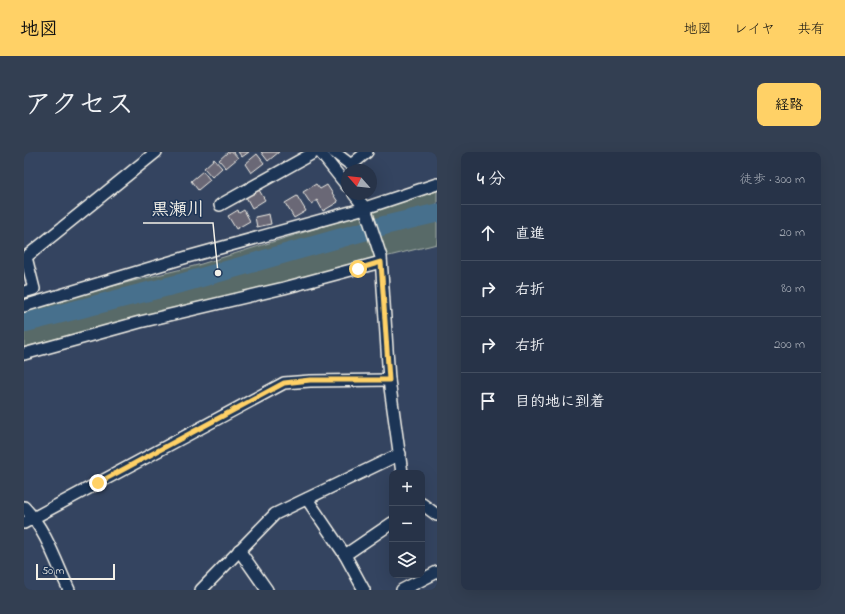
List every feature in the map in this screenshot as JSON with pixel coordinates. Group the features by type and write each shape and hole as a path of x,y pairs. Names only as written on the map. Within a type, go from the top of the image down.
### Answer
{"street":[{"path":"24,292 34,289 26,257 156,152"},
{"path":"220,205 315,152"},
{"path":"320,152 341,178"},
{"path":"334,152 351,165 367,152"},
{"path":"24,306 187,257 365,210 437,184"},
{"path":"358,200 365,210 381,259 389,380 402,470"},
{"path":"24,354 140,322 284,288 381,259"},
{"path":"29,520 284,383 310,380 389,380"},
{"path":"201,590 275,514 400,454"},
{"path":"307,499 345,555 364,590"},
{"path":"425,506 437,515"},
{"path":"24,507 29,520 69,590"},
{"path":"345,555 389,525"},
{"path":"239,550 267,590"},
{"path":"402,590 437,572"}],"shaded area":[{"path":"437,191 437,244 24,347 24,311 101,289 198,265"}],"building":[{"path":"228,152 233,152 238,158 226,168 219,160"},
{"path":"238,152 249,152 242,157"},
{"path":"261,152 279,152 268,161"},
{"path":"257,154 264,163 251,173 245,164"},
{"path":"214,159 222,168 212,177 204,168"},
{"path":"203,171 210,180 198,190 191,181"},
{"path":"316,184 320,189 327,185 338,202 323,211 317,200 311,204 303,192"},
{"path":"259,190 265,200 252,208 246,197"},
{"path":"297,196 306,211 294,218 285,203"},
{"path":"238,210 239,213 244,210 250,221 236,229 228,216"},
{"path":"269,214 271,224 257,227 255,217"}],"waterway":[{"path":"24,323 182,283 386,225 437,213"}],"place":[{"name":"黒瀬川","path":"218,273"}],"route":[{"path":"98,483 284,383 310,380 389,380 381,262 358,269"}]}
